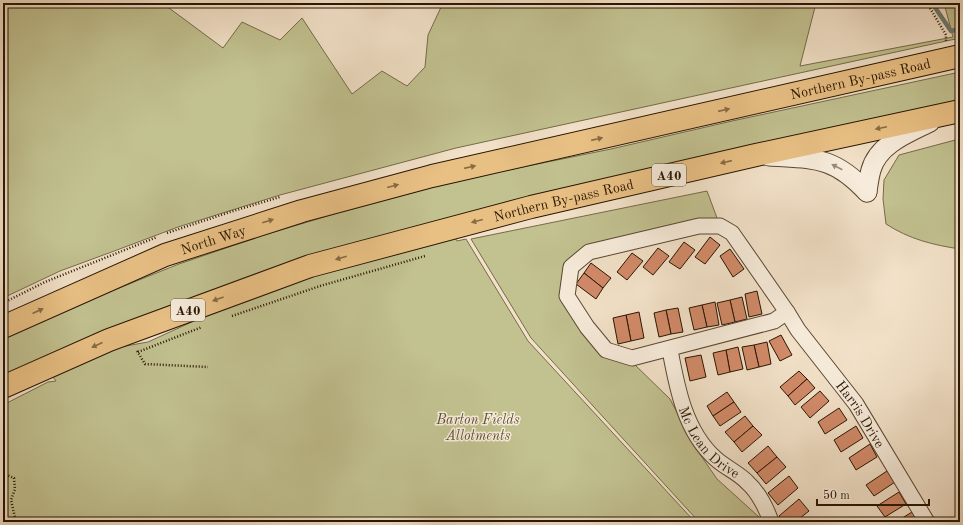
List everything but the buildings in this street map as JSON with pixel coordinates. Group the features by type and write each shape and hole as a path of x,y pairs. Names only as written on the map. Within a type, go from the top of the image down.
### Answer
{"highway":[{"name":"Northern By-pass Road","path":"432,176 953,50"},
{"name":"Northern By-pass Road","path":"3,387 109,340 310,266 531,207 756,155 953,112"},
{"name":"North Way","path":"3,327 164,255 302,210 432,176"}],"street":[{"path":"756,155 817,159 839,167 867,192 871,169 884,149 896,139 953,112"},
{"name":"Harris Drive","path":"787,312 774,321 670,350 632,358 606,350 587,327 567,296 571,267 589,252 699,226 720,226 732,233 787,312 798,330 856,404 927,522"},
{"name":"Mc Lean Drive","path":"670,350 677,389 690,423 702,444 716,459 748,482 768,513 771,522"}],"path":[{"path":"927,3 953,50"},
{"path":"230,316 320,286 429,254"},
{"path":"208,367 145,364 138,353 209,324"},
{"path":"3,477 7,475 14,478 15,489 11,500 16,522"}],"green space":[{"path":"3,3 165,3 165,5 223,48 242,22 280,40 302,18 352,94 382,71 407,86 425,67 428,35 443,3 816,3 800,66 953,37 944,3 960,3 960,38 456,148 280,195 178,227 60,271 3,298"},
{"path":"960,72 960,100 589,184 3,378 3,339 84,302 179,264 264,235 334,214 459,180 611,149 732,121"},
{"path":"959,139 960,249 922,241 903,234 886,224 883,199 884,180 899,155"},
{"path":"707,191 720,226 589,252 571,267 567,296 587,327 632,362 670,399 695,447 717,479 759,517 761,522 699,522 531,338 471,239"},
{"name":"Barton Fields Allotments","path":"454,236 457,241 466,239 528,341 695,522 3,522 3,405 48,382 56,381 49,372 98,351 148,342 255,293 296,279"}],"waterway":[{"path":"932,3 951,31 960,29"}]}
